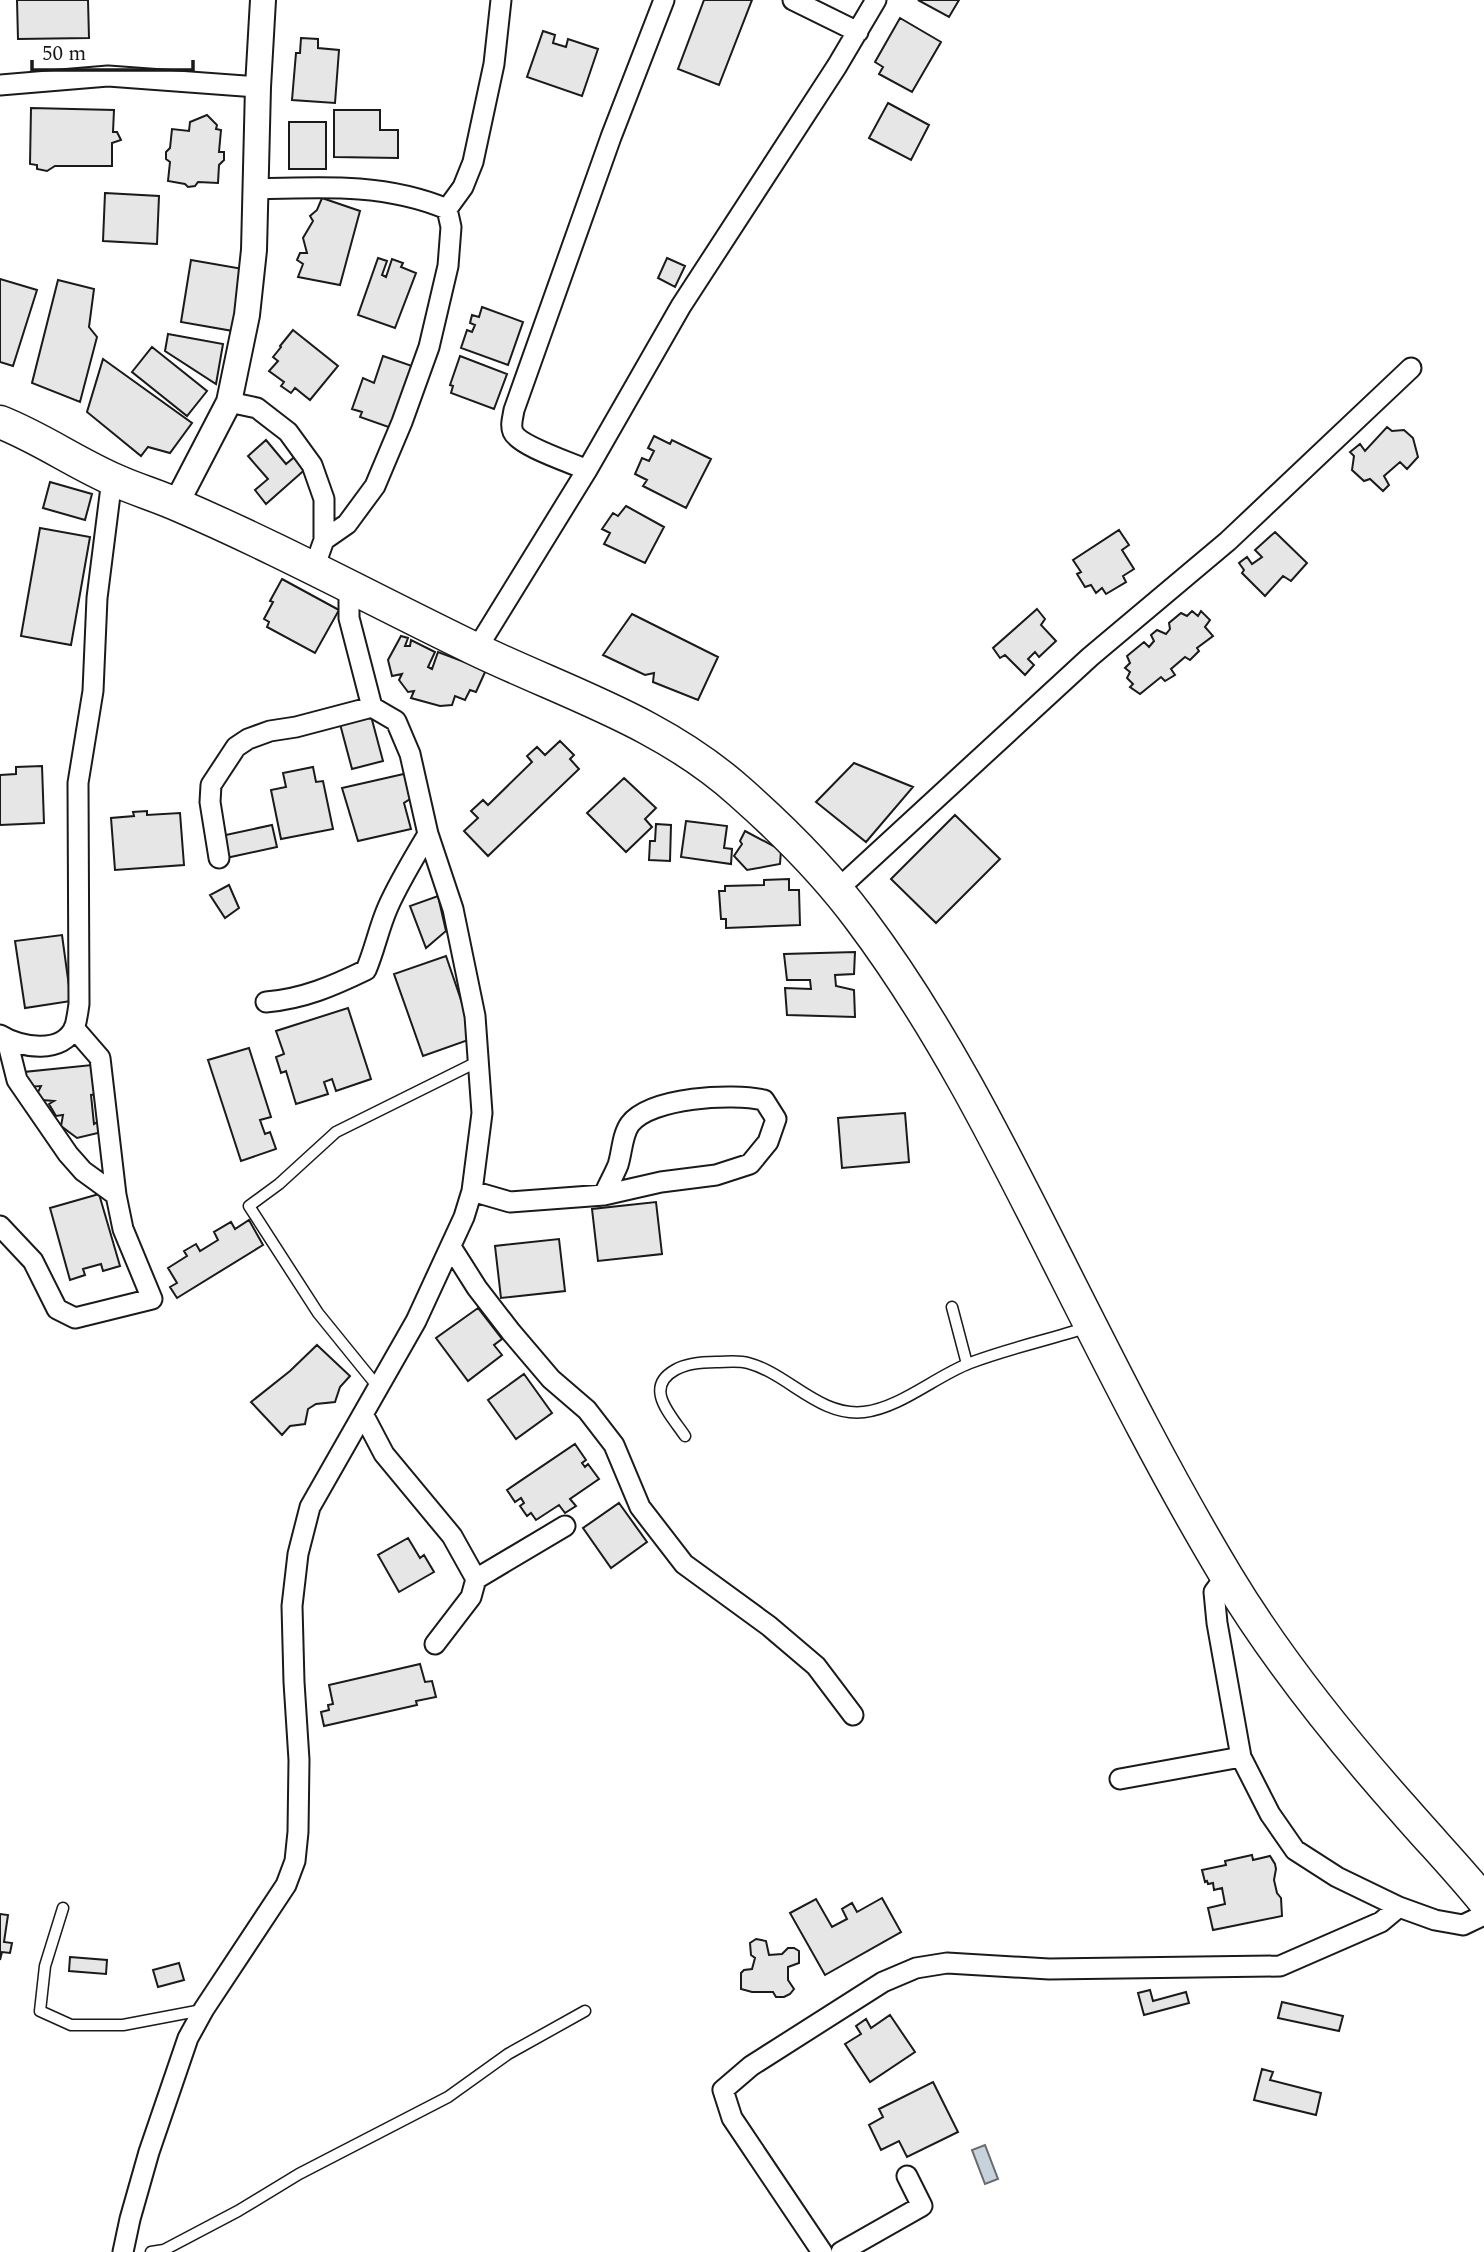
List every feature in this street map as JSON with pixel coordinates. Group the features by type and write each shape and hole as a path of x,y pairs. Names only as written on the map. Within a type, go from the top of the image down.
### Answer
{"highway":[{"path":"0,422 112,479 319,554 349,586 476,650 601,703 662,736 737,789 837,890 888,958 951,1058 994,1133 1091,1326 1226,1576 1336,1730 1484,1901"}],"street":[{"path":"176,504 229,402 247,315 254,250 263,0"},
{"path":"447,209 463,187 473,162 494,64 501,0"},
{"path":"587,470 524,442 514,435 512,418 611,137 664,0"},
{"path":"793,0 858,32"},
{"path":"476,650 587,470 681,306 876,0"},
{"path":"0,85 108,76 258,87"},
{"path":"256,189 333,187 390,191 447,209"},
{"path":"319,554 347,524 375,486 402,422 429,347 449,266 452,227 447,209"},
{"path":"837,890 1090,657 1228,541 1411,368"},
{"path":"229,402 257,408 288,432 312,465 324,499 319,554"},
{"path":"4,1037 22,1045 44,1046 62,1040 74,1028 79,1004 78,783 93,691 97,598 112,479"},
{"path":"349,586 349,618 372,707"},
{"path":"123,2252 149,2152 188,2038 204,2009 286,1885 295,1861 299,1760 292,1606 298,1554 310,1507 416,1321 451,1247 472,1191 482,1113 475,1016 453,909 428,834 410,754 396,721 372,707 270,731 248,739 236,747 211,785 210,802 219,858"},
{"path":"266,1002 308,995 366,970 386,910 428,834"},
{"path":"0,1226 33,1261 57,1309 75,1318 152,1299 123,1229 116,1195 100,1058 74,1028"},
{"path":"4,1037 17,1080 68,1154 83,1171 116,1195"},
{"path":"472,1191 510,1202 604,1195 661,1182 716,1175 750,1164 768,1142 776,1119 764,1100 744,1096 662,1105 644,1112 629,1126 618,1165 604,1195"},
{"path":"451,1247 510,1332 551,1379 587,1410 614,1445 640,1507 684,1564 769,1626 816,1666 853,1715"},
{"path":"363,1414 384,1454 452,1536 476,1579"},
{"path":"435,1644 471,1597 476,1579 565,1526"},
{"path":"1226,1576 1214,1592 1241,1757 1270,1814 1295,1850 1337,1877 1399,1907 1434,1920 1463,1925 1484,1915"},
{"path":"1120,1779 1241,1757"},
{"path":"822,2252 732,2118 723,2090 751,2066 883,1982 916,1968 947,1963 1049,1969 1280,1966 1381,1922 1399,1907"},
{"path":"841,2252 922,2206 907,2176"}],"lane":[{"path":"378,1387 318,1313 248,1206 279,1184 336,1132 479,1061"},
{"path":"952,1307 967,1364"},
{"path":"685,1436 660,1397 659,1385 667,1374 682,1366 704,1362 746,1362 794,1385 835,1410 852,1413 887,1406 967,1364 1091,1326"},
{"path":"63,1908 45,1966 40,2011 71,2025 123,2025 204,2009"},
{"path":"151,2252 164,2250 226,2218 299,2175 448,2096 508,2054 585,2011"}],"shaded area":[{"path":"985,2145 998,2179 985,2184 972,2150"}],"building":[{"path":"17,0 88,0 89,38 18,39"},
{"path":"704,0 752,0 719,85 678,69"},
{"path":"918,0 959,0 949,17"},
{"path":"900,18 941,42 912,92 879,74 883,67 875,62"},
{"path":"543,31 555,35 553,43 566,47 568,39 598,49 582,96 527,77"},
{"path":"301,38 318,39 318,48 339,50 335,103 292,100 296,53 300,53"},
{"path":"888,103 929,125 911,160 869,138"},
{"path":"31,108 114,110 113,132 117,132 121,140 112,143 112,166 55,166 47,171 30,164"},
{"path":"334,110 380,110 380,130 398,130 398,158 334,157"},
{"path":"207,115 217,125 216,129 221,130 219,152 224,152 224,160 219,165 218,183 198,182 195,186 188,187 168,181 170,162 166,159 166,152 170,148 172,129 189,131 190,122"},
{"path":"289,122 326,122 326,169 289,169"},
{"path":"105,193 159,196 157,244 103,241"},
{"path":"322,198 360,211 340,285 298,277 303,264 297,260 300,253 307,253 303,238 313,221 310,216 317,210"},
{"path":"378,258 387,261 382,275 386,277 392,259 403,263 401,267 416,273 395,328 358,315"},
{"path":"667,258 685,266 675,287 658,278"},
{"path":"191,260 243,269 233,331 181,322"},
{"path":"0,279 37,290 13,366 0,362"},
{"path":"58,280 94,289 89,327 97,337 80,402 32,383"},
{"path":"482,307 523,322 508,365 461,348 467,330 472,332 475,325 470,323 472,315 479,317"},
{"path":"293,330 338,366 310,400 295,388 291,393 281,386 284,382 269,371 278,361 273,357"},
{"path":"168,334 223,344 216,384 165,351"},
{"path":"152,347 207,391 187,416 132,372"},
{"path":"383,356 418,368 397,430 360,417 362,412 352,409 363,378 374,383"},
{"path":"460,356 507,374 494,409 451,393 453,386 450,385"},
{"path":"103,359 192,423 170,453 148,447 141,456 87,412"},
{"path":"1387,427 1392,431 1404,430 1413,438 1418,457 1407,469 1400,462 1384,476 1389,485 1383,491 1370,479 1364,481 1352,470 1354,456 1350,452 1360,444 1365,451"},
{"path":"654,436 670,444 672,440 711,459 686,508 643,486 647,480 635,474 642,458 649,461 654,451 648,448"},
{"path":"266,440 286,464 298,454 309,466 266,504 255,490 268,479 248,456"},
{"path":"50,482 92,494 85,520 43,508"},
{"path":"626,506 664,527 645,563 604,544 610,533 602,529 613,513 618,516"},
{"path":"40,528 90,537 71,645 21,636"},
{"path":"1119,530 1129,545 1122,550 1134,569 1123,576 1126,582 1106,594 1102,588 1096,593 1091,585 1085,587 1077,574 1081,572 1073,560"},
{"path":"1275,532 1307,563 1291,581 1283,576 1265,596 1242,573 1244,570 1239,563 1247,557 1252,564 1262,557 1255,550"},
{"path":"282,579 339,610 315,653 267,627 269,622 264,619"},
{"path":"1037,609 1045,619 1041,625 1056,641 1039,657 1035,652 1028,659 1034,665 1025,675 1005,655 1000,658 993,648"},
{"path":"1192,611 1198,616 1201,611 1210,620 1205,627 1213,636 1197,648 1199,651 1190,660 1185,657 1171,669 1175,675 1165,681 1161,677 1140,694 1130,687 1133,684 1127,678 1130,672 1125,668 1130,663 1127,656 1144,642 1149,647 1154,641 1151,635 1157,630 1166,634 1170,629 1169,623 1181,613 1187,616"},
{"path":"632,614 718,657 698,700 653,682 654,673 645,675 603,655"},
{"path":"401,636 408,638 405,646 410,646 411,640 435,652 428,667 432,669 438,652 486,670 476,692 470,690 465,700 455,696 452,705 440,706 411,698 414,691 408,692 399,680 402,674 392,676 388,660"},
{"path":"371,716 383,761 352,769 340,724"},
{"path":"560,741 574,755 570,759 579,769 488,856 464,831 478,818 471,811 483,800 488,805 532,762 527,756 537,747 545,755"},
{"path":"854,763 913,787 866,842 816,802"},
{"path":"42,766 44,823 0,825 0,775 16,774 16,767"},
{"path":"313,767 316,782 323,781 333,829 281,839 271,790 286,787 283,773"},
{"path":"408,773 410,799 404,803 411,829 358,841 342,788"},
{"path":"624,778 656,808 645,819 652,827 626,852 587,813"},
{"path":"147,811 147,815 180,813 184,865 115,870 111,818 134,816 133,812"},
{"path":"955,815 1000,859 936,923 891,879"},
{"path":"686,821 727,826 724,848 732,849 731,864 681,857"},
{"path":"656,824 671,825 670,861 649,860 650,841 655,841"},
{"path":"272,825 277,847 226,858 221,836"},
{"path":"745,831 781,850 780,864 747,870 734,856 742,844 740,841"},
{"path":"789,879 789,890 799,890 800,925 726,928 726,919 721,919 719,891 725,891 725,886 764,885 764,880"},
{"path":"229,885 239,908 225,918 210,895"},
{"path":"438,896 446,931 426,948 410,906"},
{"path":"62,935 71,1001 25,1008 15,941"},
{"path":"855,952 854,974 835,975 836,986 854,990 855,1017 787,1015 785,988 811,989 810,980 787,980 784,954"},
{"path":"446,956 474,1038 423,1056 394,974"},
{"path":"348,1008 371,1079 336,1091 332,1079 324,1082 328,1094 296,1104 286,1071 281,1073 276,1057 284,1054 276,1031"},
{"path":"249,1048 271,1117 260,1120 265,1134 270,1132 276,1149 241,1161 208,1060"},
{"path":"92,1065 100,1094 91,1095 94,1124 99,1121 102,1132 77,1138 61,1126 63,1115 56,1116 49,1104 54,1101 42,1100 37,1094 41,1086 26,1087 24,1072"},
{"path":"905,1113 909,1162 842,1168 838,1118"},
{"path":"99,1194 120,1266 103,1271 101,1264 83,1269 85,1275 70,1280 50,1208"},
{"path":"656,1202 662,1254 598,1261 592,1209"},
{"path":"249,1220 263,1245 177,1298 170,1287 177,1283 168,1268 187,1256 184,1251 196,1244 200,1251 218,1240 214,1232 231,1222 235,1229"},
{"path":"559,1239 565,1291 501,1298 495,1246"},
{"path":"478,1308 502,1339 494,1345 502,1355 468,1381 436,1338"},
{"path":"317,1345 350,1376 340,1387 335,1402 316,1404 308,1409 305,1424 290,1426 282,1435 251,1402"},
{"path":"524,1374 552,1413 516,1439 488,1400"},
{"path":"575,1444 586,1460 582,1463 585,1467 588,1464 599,1479 570,1499 576,1506 565,1513 559,1505 536,1520 531,1513 527,1516 520,1506 524,1503 521,1498 515,1502 507,1490"},
{"path":"619,1503 647,1542 611,1568 583,1528"},
{"path":"408,1538 420,1558 424,1555 434,1572 399,1592 378,1555"},
{"path":"420,1664 425,1682 432,1681 436,1697 416,1701 417,1705 324,1726 321,1712 329,1710 328,1705 333,1704 329,1685"},
{"path":"1252,1855 1253,1860 1270,1856 1275,1864 1274,1880 1281,1898 1282,1916 1213,1930 1208,1908 1225,1904 1222,1888 1214,1890 1213,1883 1205,1882 1202,1870 1226,1865 1225,1861"},
{"path":"882,1898 901,1932 825,1975 790,1913 816,1899 832,1927 847,1919 842,1909 852,1903 857,1912"},
{"path":"0,1914 8,1915 4,1942 12,1943 10,1953 2,1952 0,1960"},
{"path":"756,1939 766,1941 769,1955 782,1954 788,1948 799,1951 799,1963 788,1967 788,1980 794,1989 790,1994 776,1997 773,1992 741,1989 741,1973 752,1969 755,1958 751,1955 750,1943"},
{"path":"70,1957 107,1960 106,1974 69,1971"},
{"path":"179,1963 184,1980 158,1987 153,1970"},
{"path":"1150,1990 1153,2001 1186,1992 1189,2003 1144,2015 1138,1993"},
{"path":"1282,2002 1343,2016 1339,2031 1278,2018"},
{"path":"890,2015 915,2052 870,2082 845,2044 861,2034 856,2026 866,2019 871,2028"},
{"path":"1262,2069 1273,2072 1270,2080 1321,2093 1316,2115 1254,2100"},
{"path":"933,2082 958,2132 907,2157 899,2141 881,2150 869,2125 883,2117 879,2109"}]}
